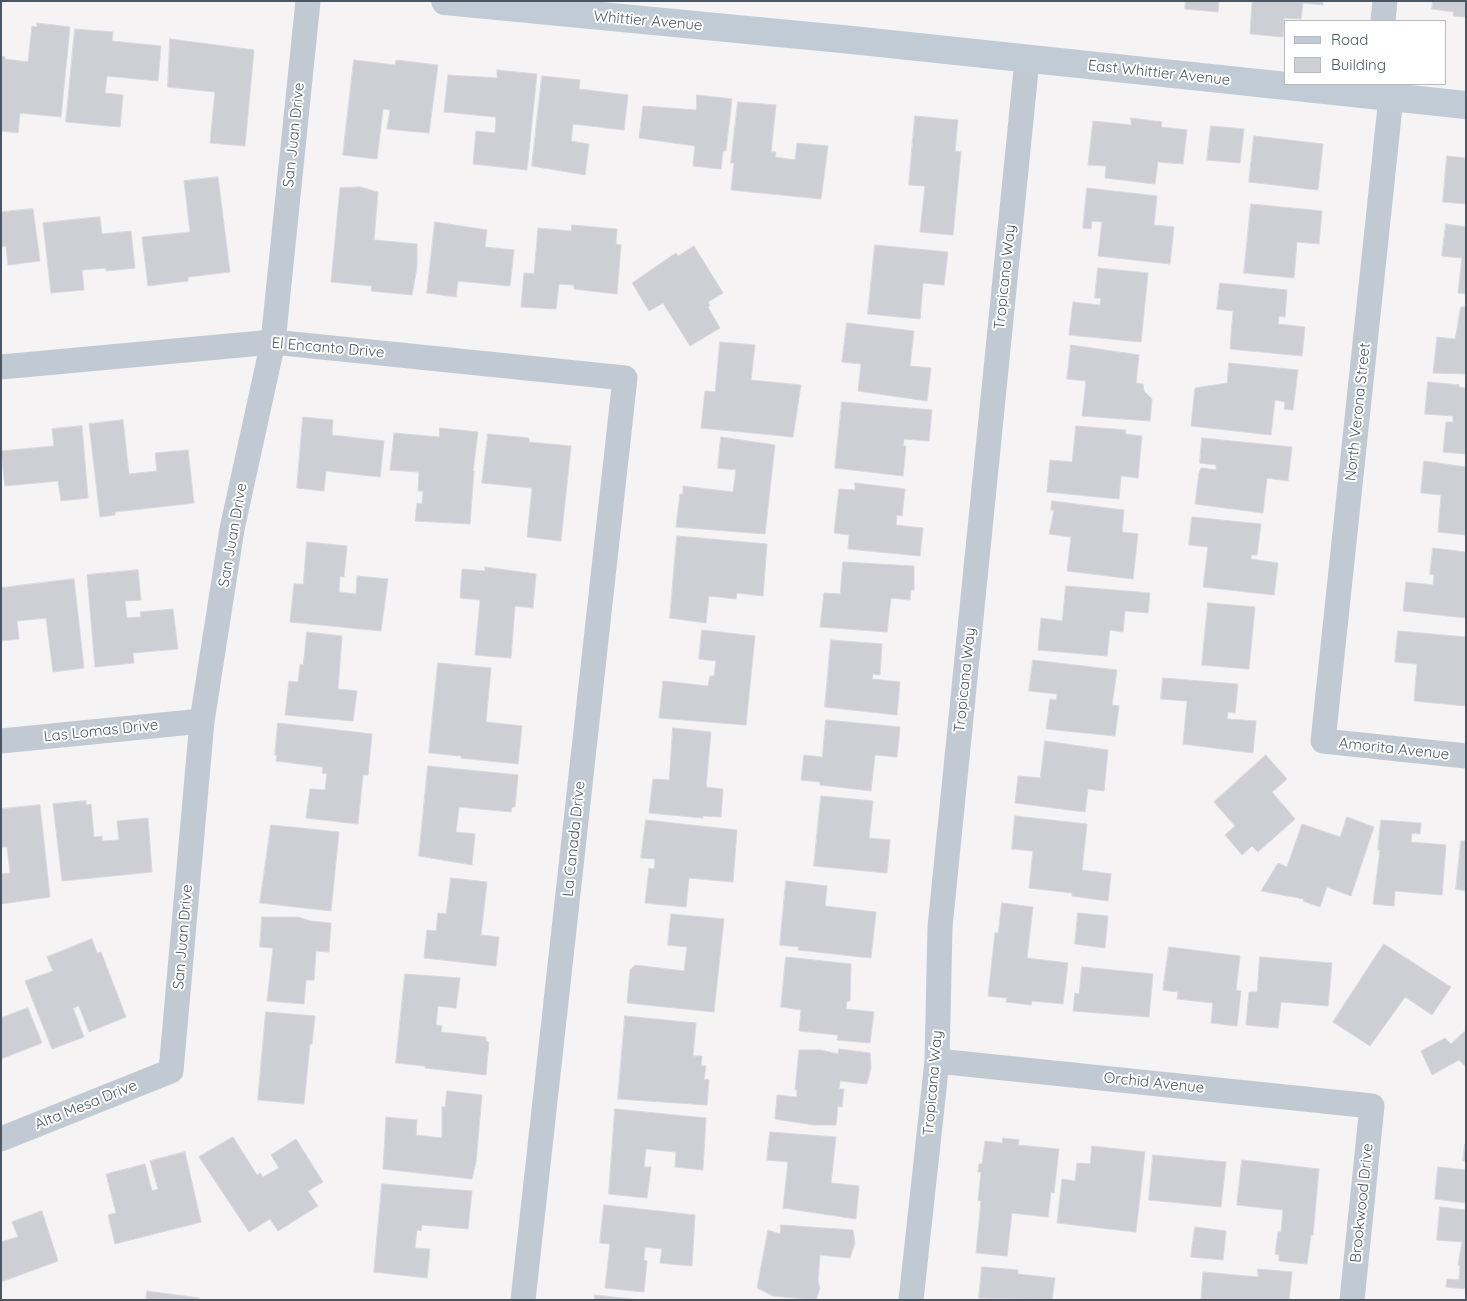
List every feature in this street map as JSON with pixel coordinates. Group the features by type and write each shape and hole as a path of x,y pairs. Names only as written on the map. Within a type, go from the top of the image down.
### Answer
{"street":[{"name":"San Juan Drive","path":"171,1071 202,721 232,529 272,342 308,1"},
{"name":"Whittier Avenue","path":"445,1 852,40"},
{"path":"1383,20 1385,1"},
{"name":"East Whittier Avenue","path":"852,40 1027,60 1284,81"},
{"name":"Tropicana Way","path":"911,1300 937,1061 940,927 1027,60"},
{"name":"East Whittier Avenue","path":"1330,85 1390,90 1466,105"},
{"name":"North Verona Street","path":"1323,741 1390,90"},
{"name":"El Encanto Drive","path":"1,367 272,342 625,378"},
{"name":"La Canada Drive","path":"523,1300 625,378"},
{"name":"Las Lomas Drive","path":"1,741 202,721"},
{"name":"Amorita Avenue","path":"1323,741 1466,756"},
{"name":"Orchid Avenue","path":"937,1061 1372,1106"},
{"name":"Alta Mesa Drive","path":"1,1138 171,1071"},
{"name":"Brookwood Drive","path":"1352,1300 1372,1106"}],"building":[{"path":"1186,1 1219,1 1218,12 1185,9"},
{"path":"1255,1 1323,1 1323,5 1303,3 1301,19 1284,18 1283,37 1250,34 1252,3"},
{"path":"1433,1 1466,1 1466,20 1465,17 1453,16 1454,12 1432,9"},
{"path":"37,23 70,27 61,117 20,113 18,133 1,131 1,56 5,57 5,59 28,62 32,26 37,27"},
{"path":"75,29 113,32 112,41 161,46 158,81 107,76 105,93 123,95 120,127 66,122"},
{"path":"170,39 254,50 245,146 210,143 215,92 168,87"},
{"path":"354,60 395,65 396,60 438,65 429,133 387,129 390,110 383,109 377,159 343,155"},
{"path":"497,70 537,74 527,170 473,164 476,131 495,133 496,117 444,112 448,75 497,78"},
{"path":"542,76 580,80 579,89 628,95 624,130 573,124 571,141 589,144 585,175 532,166"},
{"path":"697,95 732,99 726,151 723,151 721,169 693,166 695,146 639,138 643,106 696,110"},
{"path":"738,102 776,105 771,152 776,152 775,157 795,160 797,143 828,146 821,199 731,190 734,163 731,163"},
{"path":"915,116 958,120 955,151 961,152 953,235 920,232 925,186 909,185"},
{"path":"1131,118 1162,122 1161,127 1187,130 1183,164 1158,162 1155,184 1105,178 1106,166 1088,165 1093,121 1131,125"},
{"path":"1211,126 1244,129 1240,163 1207,160"},
{"path":"1254,136 1323,144 1318,190 1249,182"},
{"path":"1447,156 1466,158 1466,204 1443,202"},
{"path":"218,177 230,272 188,277 188,281 148,286 142,237 190,232 184,181"},
{"path":"360,187 378,192 374,240 417,244 417,267 412,295 371,291 372,286 331,282 340,188"},
{"path":"1087,188 1157,196 1154,225 1174,227 1170,264 1098,256 1102,222 1092,221 1091,229 1083,228"},
{"path":"1251,204 1322,211 1319,244 1297,242 1294,278 1244,273"},
{"path":"33,209 40,261 8,265 6,246 1,247 1,212"},
{"path":"100,217 102,234 131,231 135,268 106,271 106,268 82,270 84,290 51,293 43,223"},
{"path":"435,222 487,230 485,247 514,250 510,286 458,281 456,297 427,293"},
{"path":"1446,224 1466,227 1466,294 1458,293 1462,258 1442,256"},
{"path":"572,225 617,229 616,244 621,245 617,294 574,289 574,285 559,284 556,309 521,307 524,273 534,274 538,228 571,231"},
{"path":"875,245 948,252 944,285 923,283 920,319 868,314"},
{"path":"694,246 723,293 708,302 710,306 708,307 720,328 690,346 663,303 649,311 632,283 676,253 678,256"},
{"path":"1098,268 1148,273 1141,342 1069,335 1073,302 1100,305 1101,298 1095,298"},
{"path":"1220,283 1287,290 1285,317 1279,316 1278,324 1305,327 1302,356 1230,349 1233,311 1217,309"},
{"path":"1461,307 1466,307 1466,374 1433,373 1437,337 1455,339"},
{"path":"847,323 914,331 910,366 931,368 927,401 858,391 861,364 842,362"},
{"path":"720,342 755,345 751,380 801,385 793,437 701,428 705,391 715,392"},
{"path":"1071,345 1139,355 1136,383 1143,384 1144,391 1152,399 1150,421 1082,416 1086,381 1067,379"},
{"path":"1229,363 1298,370 1293,410 1284,409 1285,402 1275,400 1271,435 1191,426 1195,388 1227,383"},
{"path":"1428,382 1459,385 1459,387 1466,388 1466,454 1443,452 1446,422 1453,422 1453,416 1425,414"},
{"path":"842,402 932,410 929,441 904,439 903,446 906,446 903,476 835,468"},
{"path":"303,417 333,420 332,435 384,441 380,477 326,471 324,491 297,488"},
{"path":"123,420 129,474 157,471 155,453 188,450 194,503 115,512 115,515 100,517 89,424"},
{"path":"82,426 88,498 61,501 58,481 5,486 1,451 54,446 52,429"},
{"path":"1076,426 1126,430 1125,434 1142,436 1138,478 1121,476 1119,499 1047,492 1050,460 1072,462"},
{"path":"440,428 478,432 473,471 470,524 415,521 417,503 422,504 423,491 418,491 419,472 390,470 394,433 439,437"},
{"path":"488,434 529,438 529,442 571,446 561,541 527,537 532,488 482,483"},
{"path":"721,437 775,445 765,534 676,527 680,494 683,494 683,486 733,492 736,470 718,468"},
{"path":"1202,438 1292,447 1288,481 1267,478 1263,513 1195,504 1201,468 1216,470 1216,465 1200,463"},
{"path":"1424,461 1466,467 1466,535 1438,532 1441,495 1421,493"},
{"path":"855,483 905,489 902,516 897,515 896,525 923,528 920,556 848,549 849,535 834,533 839,489 855,490"},
{"path":"1052,501 1124,510 1122,532 1138,534 1133,579 1067,571 1071,537 1049,534 1054,510 1051,510"},
{"path":"1192,517 1261,524 1257,555 1251,555 1251,559 1278,563 1274,595 1203,587 1208,547 1189,545"},
{"path":"677,536 767,544 763,596 737,593 736,599 709,596 706,623 670,618"},
{"path":"307,542 347,546 344,577 340,576 339,592 356,594 357,576 388,579 381,631 290,622 294,584 303,584"},
{"path":"1433,548 1466,552 1466,618 1403,611 1406,582 1433,585 1434,575 1430,574"},
{"path":"843,562 914,566 914,590 911,590 910,600 891,598 887,632 820,627 824,593 840,594"},
{"path":"485,567 536,574 533,608 515,606 511,658 475,655 480,600 460,598 462,569 485,571"},
{"path":"138,570 141,600 125,601 127,618 141,617 140,612 173,609 178,649 133,653 134,663 95,667 87,575"},
{"path":"74,579 84,668 53,672 46,618 17,621 19,639 1,641 1,588"},
{"path":"1066,586 1150,593 1148,613 1125,611 1123,632 1110,630 1107,656 1038,650 1041,618 1062,621"},
{"path":"1208,603 1255,607 1249,669 1202,665"},
{"path":"702,630 755,636 746,725 659,718 663,681 708,686 710,676 714,676 716,661 699,659"},
{"path":"1398,631 1466,637 1466,706 1414,701 1417,664 1395,662"},
{"path":"307,632 342,636 338,689 357,691 353,721 285,715 289,681 298,682 300,664 303,665"},
{"path":"831,640 882,644 880,675 873,674 872,679 900,682 897,715 825,707"},
{"path":"1033,660 1117,670 1112,705 1119,706 1115,736 1046,729 1050,699 1056,700 1057,694 1029,691"},
{"path":"438,663 491,668 486,722 522,726 518,764 429,753"},
{"path":"1163,678 1238,684 1235,713 1228,712 1227,719 1256,721 1253,753 1183,744 1187,701 1161,699"},
{"path":"826,720 900,727 897,757 875,755 871,791 820,785 820,782 801,780 804,755 822,757"},
{"path":"278,723 372,734 368,775 363,775 358,824 306,818 310,789 325,790 327,774 322,773 323,767 276,761"},
{"path":"673,728 711,732 706,787 723,789 721,817 703,816 703,818 649,813 653,779 669,780"},
{"path":"1045,741 1108,750 1104,791 1088,789 1085,812 1015,803 1018,776 1040,778"},
{"path":"1266,755 1287,779 1272,792 1295,819 1258,852 1252,846 1242,855 1225,835 1235,826 1214,802"},
{"path":"428,766 518,775 515,807 512,807 511,812 459,807 456,832 475,834 472,865 419,856"},
{"path":"821,796 873,801 869,838 890,840 887,873 814,866"},
{"path":"86,801 86,805 91,804 94,837 102,836 102,841 119,840 117,821 148,818 152,872 62,881 53,804"},
{"path":"40,805 50,897 1,904 1,874 10,873 7,847 1,847 1,809"},
{"path":"1015,816 1087,824 1082,870 1111,874 1108,901 1072,896 1072,893 1029,888 1033,851 1012,849"},
{"path":"1347,817 1374,827 1351,896 1327,887 1320,907 1303,901 1304,899 1261,891 1278,863 1287,867 1302,824 1340,837"},
{"path":"646,820 737,830 733,882 689,878 686,907 645,903 649,868 654,869 655,859 641,858"},
{"path":"1381,820 1421,823 1420,834 1412,833 1411,842 1446,845 1442,895 1395,891 1394,906 1373,904 1380,850 1378,850"},
{"path":"271,825 339,832 331,911 260,903"},
{"path":"1461,841 1466,841 1466,891 1456,889"},
{"path":"451,878 487,882 481,935 499,937 496,966 424,958 427,930 436,931 438,913 446,914"},
{"path":"786,881 827,886 825,906 876,912 871,958 798,950 799,947 780,945"},
{"path":"1002,903 1033,907 1027,958 1068,963 1063,1004 1032,1001 1031,1005 1006,1002 1007,998 988,996 995,933 998,933"},
{"path":"1078,913 1108,916 1105,948 1075,944"},
{"path":"671,914 724,919 714,1012 627,1003 630,970 635,965 684,971 687,947 668,945"},
{"path":"262,917 298,917 311,921 331,923 329,952 316,951 314,980 306,980 304,1004 267,1001 273,948 260,947"},
{"path":"92,939 97,953 101,952 126,1017 89,1032 79,1006 73,1008 84,1037 52,1049 25,981 53,971 47,957"},
{"path":"1384,944 1451,987 1432,1015 1405,997 1370,1046 1333,1022"},
{"path":"1169,947 1240,956 1236,990 1241,991 1237,1026 1211,1023 1213,1003 1177,999 1178,992 1163,990"},
{"path":"786,957 851,964 850,1001 847,1001 846,1009 874,1012 870,1043 837,1040 838,1035 799,1031 801,1010 781,1007"},
{"path":"1260,957 1332,963 1328,1006 1281,1002 1278,1028 1246,1025 1249,992 1257,992"},
{"path":"1082,967 1153,974 1149,1017 1073,1011 1075,993 1079,994"},
{"path":"405,974 460,978 456,1008 438,1006 436,1025 442,1026 441,1032 486,1037 486,1041 489,1042 486,1075 396,1063"},
{"path":"28,1008 42,1043 1,1059 1,1018"},
{"path":"266,1012 315,1016 304,1104 258,1100"},
{"path":"625,1016 696,1023 693,1056 702,1056 701,1066 706,1066 704,1079 709,1080 707,1105 618,1099"},
{"path":"1466,1030 1466,1067 1459,1060 1432,1075 1421,1051 1445,1038 1451,1044"},
{"path":"839,1049 870,1053 871,1068 867,1084 840,1081 839,1089 844,1089 842,1107 838,1106 836,1125 814,1125 775,1119 777,1095 797,1097 797,1090 795,1090 799,1050 821,1050 838,1054"},
{"path":"447,1091 482,1095 476,1162 472,1179 383,1169 386,1117 417,1120 416,1135 442,1138 442,1107 445,1107"},
{"path":"615,1109 706,1118 703,1170 675,1167 676,1152 646,1149 644,1167 651,1167 647,1198 609,1194"},
{"path":"770,1132 836,1137 831,1183 859,1186 856,1219 783,1208 788,1162 767,1160"},
{"path":"233,1137 257,1175 260,1173 263,1177 279,1168 271,1155 296,1139 323,1182 308,1191 318,1206 278,1231 270,1219 249,1232 199,1157"},
{"path":"1003,1138 1019,1140 1018,1145 1059,1149 1054,1193 1051,1192 1048,1217 1012,1213 1007,1256 976,1253 981,1201 978,1200 981,1172 978,1172 979,1164 982,1164 985,1141 1002,1143"},
{"path":"1465,1144 1466,1161 1463,1161"},
{"path":"1092,1146 1145,1152 1136,1232 1057,1223 1062,1179 1075,1181 1077,1163 1090,1164"},
{"path":"185,1152 201,1222 115,1244 108,1215 116,1213 106,1174 145,1164 152,1191 158,1189 150,1161"},
{"path":"1153,1155 1226,1162 1221,1207 1149,1200"},
{"path":"1242,1160 1319,1169 1313,1235 1311,1235 1307,1264 1279,1261 1279,1255 1275,1254 1278,1232 1281,1232 1283,1210 1237,1205"},
{"path":"1438,1167 1466,1170 1466,1203 1435,1199"},
{"path":"382,1184 472,1191 468,1229 422,1225 421,1231 417,1230 415,1248 430,1249 427,1278 374,1272"},
{"path":"604,1205 695,1215 692,1266 660,1263 662,1249 645,1247 644,1260 647,1261 644,1292 605,1288 610,1244 600,1243"},
{"path":"1440,1207 1466,1210 1466,1289 1446,1287 1447,1279 1459,1280 1460,1266 1458,1265 1462,1242 1437,1240"},
{"path":"42,1211 58,1261 1,1282 1,1242 18,1237 12,1222"},
{"path":"781,1225 853,1230 855,1243 850,1258 820,1255 818,1281 820,1288 816,1300 773,1296 757,1288 768,1230 780,1234"},
{"path":"1195,1227 1226,1231 1223,1260 1191,1257"},
{"path":"982,1267 1018,1270 1018,1274 1055,1278 1052,1300 979,1298"},
{"path":"1258,1269 1292,1272 1289,1300 1201,1300 1203,1272 1258,1277"},
{"path":"147,1291 199,1298 199,1300 146,1300"},
{"path":"595,1295 640,1300 595,1300"}]}
